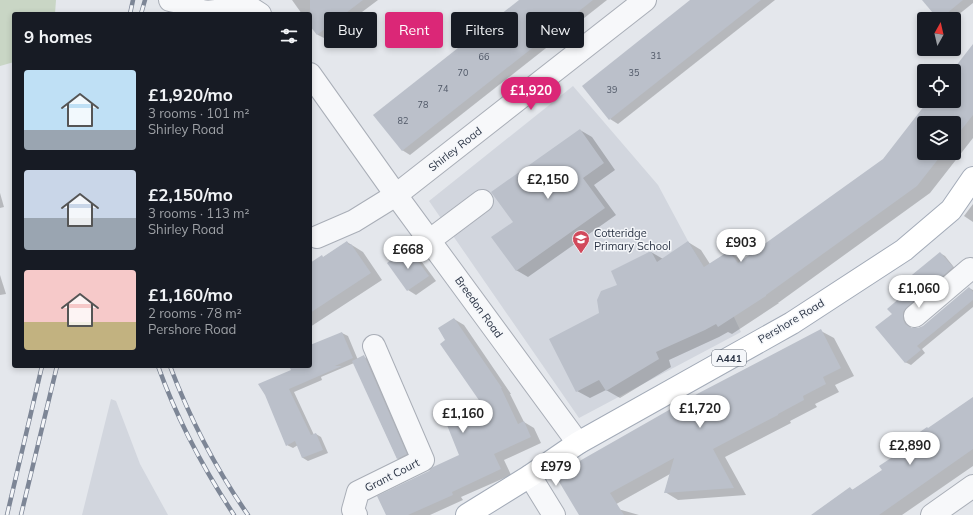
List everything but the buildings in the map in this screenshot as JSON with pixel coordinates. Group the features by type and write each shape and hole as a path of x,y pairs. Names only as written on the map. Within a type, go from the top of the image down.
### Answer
{"main road":[{"name":"Pershore Road","path":"467,515 530,476 578,443 792,323 904,250 952,210 973,178"}],"street":[{"name":"Shirley Road","path":"317,236 354,221 396,195 645,0"},
{"path":"189,5 256,7"},
{"name":"Breedon Road","path":"312,78 578,443"},
{"path":"430,240 482,201"},
{"path":"915,316 970,269"},
{"name":"Grant Court","path":"356,515 353,510 358,492 423,460 374,346"},
{"path":"530,476 554,515"},
{"path":"932,515 973,486"}],"shaded area":[{"name":"Cotteridge Primary School","path":"573,86 658,185 688,241 734,317 741,332 579,418 429,201"},
{"path":"111,399 116,401 140,464 168,515 82,515"}],"green space":[{"path":"0,0 56,0 55,12 12,12 12,63 0,66"}],"railway":[{"path":"130,12 133,0"},
{"path":"142,12 145,0"},
{"path":"7,515 42,368"},
{"path":"21,515 57,368"},
{"path":"159,368 182,424 212,479 234,515"},
{"path":"171,368 204,443 225,480 248,515"}],"place":[{"name":"Cotteridge Primary School","path":"581,254"}]}
